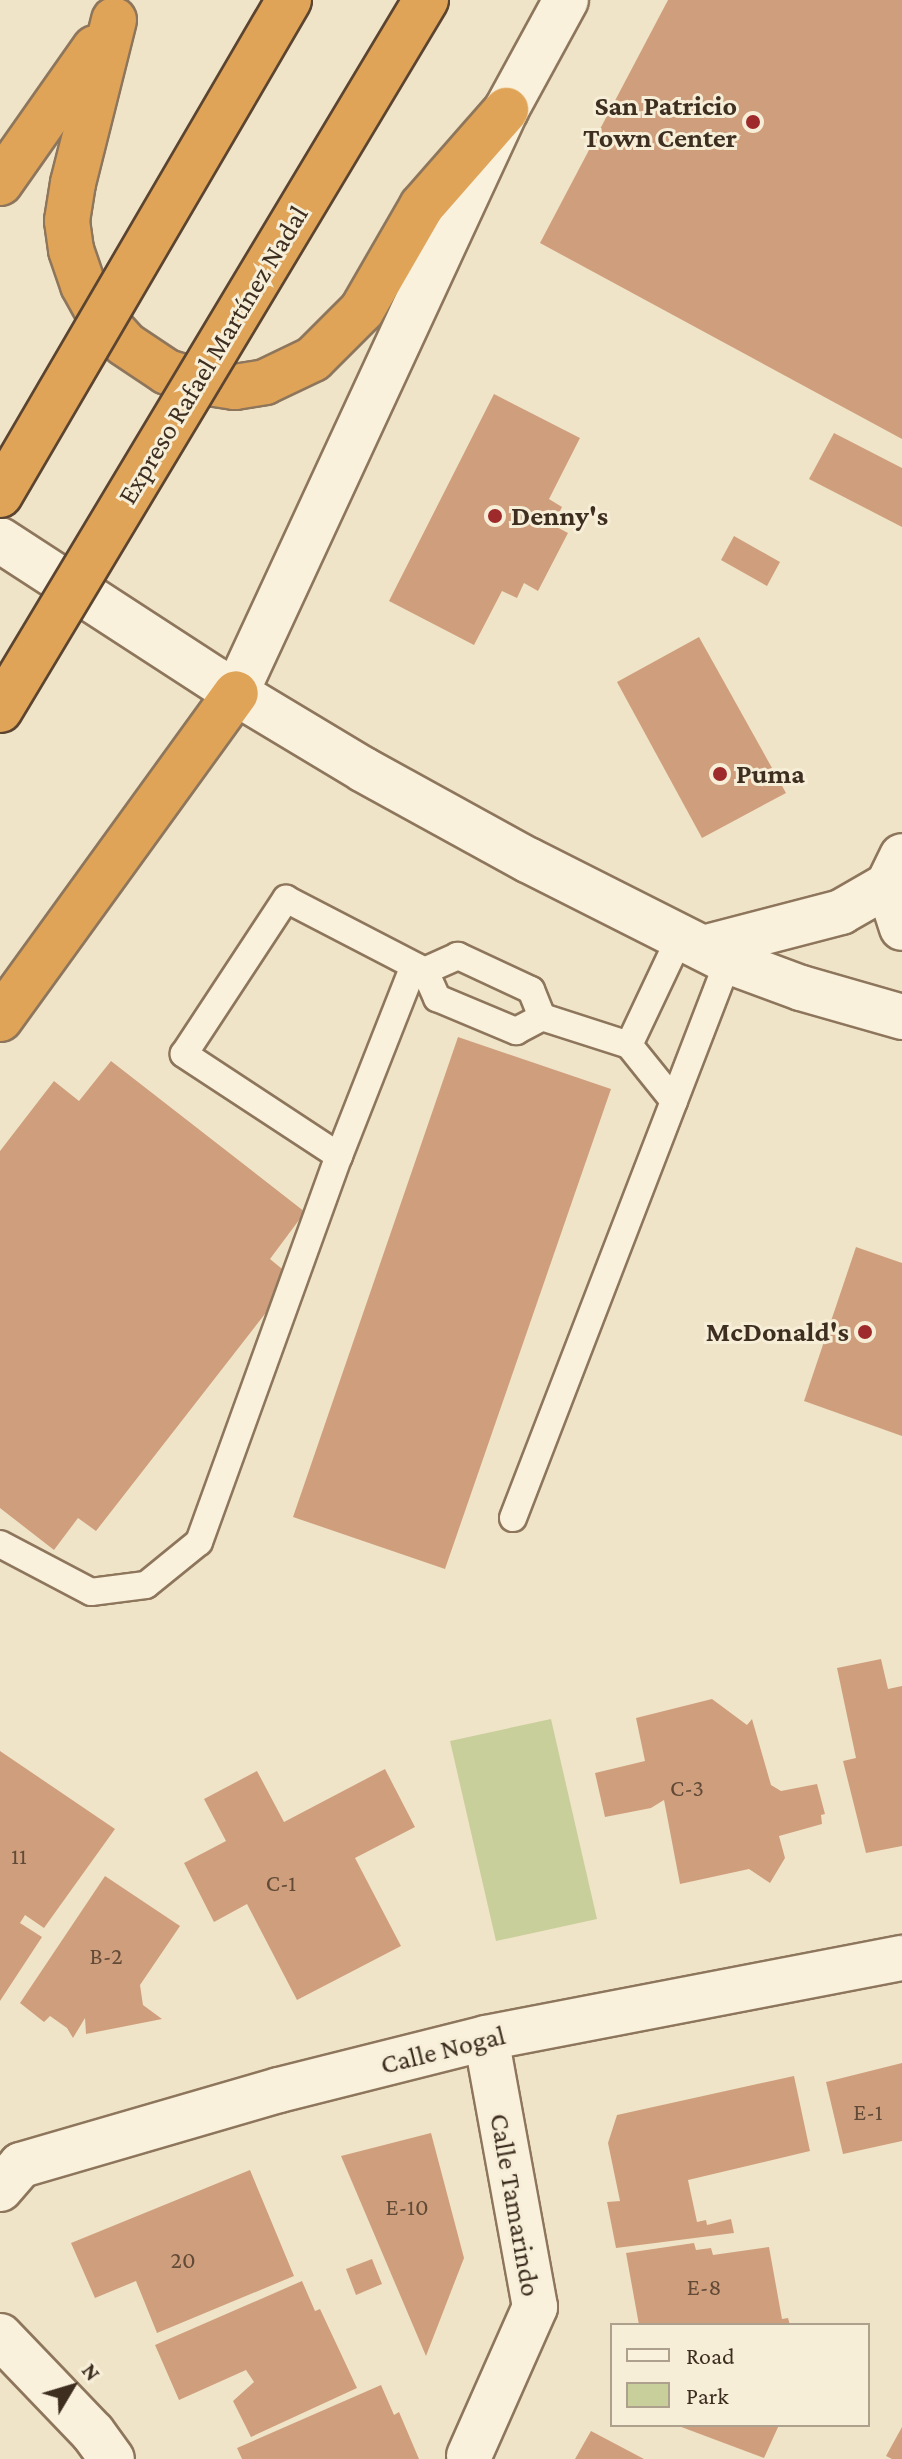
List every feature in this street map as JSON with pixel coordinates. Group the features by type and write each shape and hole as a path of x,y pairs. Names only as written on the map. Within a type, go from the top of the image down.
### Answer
{"highway":[{"path":"0,495 289,0"},
{"name":"Expreso Rafael Martínez Nadal","path":"0,710 426,0"},
{"path":"121,10 73,183 67,221 71,250 83,285 101,317 125,344 167,372 196,381 235,387 265,382 313,359 362,310 422,206 506,110"},
{"path":"0,183 121,10"},
{"path":"0,1019 236,693"}],"street":[{"path":"236,693 506,110 566,0"},
{"path":"0,540 236,693 378,778 704,949 801,988 902,1017"},
{"path":"704,949 841,912 895,870"},
{"path":"895,870 902,928"},
{"name":"Calle Nogal","path":"7,2168 279,2090 486,2038 902,1958"},
{"name":"Calle Tamarindo","path":"469,2456 535,2307 486,2038"},
{"path":"0,2336 93,2433 112,2459"}],"lane":[{"path":"339,1156 184,1054 286,899 420,968 437,998 516,1031 542,1017 629,1045 674,1101"},
{"path":"629,1045 704,949"},
{"path":"513,1518 674,1101 704,949"},
{"path":"0,1544 91,1592 146,1585 199,1542 339,1156 420,968 458,956 531,990 542,1017"}],"green space":[{"path":"551,1719 597,1919 496,1941 450,1741"}],"building":[{"name":"San Patricio Town Center","path":"668,0 902,0 902,439 540,243"},
{"name":"Denny's","path":"494,394 580,438 549,499 562,507 553,525 568,533 538,591 524,583 517,598 502,591 474,645 389,601"},
{"path":"834,433 902,468 902,527 809,479"},
{"path":"734,536 780,562 767,586 721,560"},
{"path":"699,637 786,793 702,838 617,682"},
{"path":"458,1037 611,1089 445,1569 293,1517"},
{"path":"111,1061 305,1212 270,1259 293,1278 96,1531 78,1518 54,1550 0,1508 0,1151 54,1081 79,1101"},
{"name":"McDonald's","path":"856,1247 902,1263 902,1436 804,1401"},
{"path":"881,1659 888,1689 902,1686 902,1846 866,1853 843,1761 856,1758 837,1668"},
{"path":"712,1699 747,1725 752,1719 771,1785 781,1791 817,1784 825,1814 821,1815 822,1824 779,1836 785,1858 770,1883 749,1869 680,1884 664,1800 651,1808 605,1817 595,1773 645,1761 636,1718"},
{"path":"0,1751 115,1829 44,1928 25,1915 20,1923 42,1937 0,2001"},
{"path":"385,1769 415,1827 355,1858 401,1946 297,2000 247,1904 214,1922 184,1863 226,1841 204,1799 257,1771 284,1822"},
{"path":"105,1876 180,1926 140,1985 143,2005 162,2019 86,2034 85,2018 73,2038 67,2028 50,2016 44,2022 20,2003"},
{"path":"902,2063 902,2141 843,2154 826,2082"},
{"path":"794,2076 810,2151 688,2180 697,2222 706,2220 707,2225 731,2219 734,2233 616,2248 607,2202 620,2201 608,2143 617,2115"},
{"path":"431,2133 464,2258 426,2356 341,2156"},
{"path":"250,2170 294,2276 157,2333 136,2281 95,2298 71,2243"},
{"path":"694,2243 696,2250 711,2248 713,2255 769,2247 782,2319 788,2318 789,2323 639,2323 626,2253"},
{"path":"372,2259 382,2284 356,2295 346,2269"},
{"path":"302,2281 315,2311 320,2309 357,2388 251,2437 233,2401 254,2382 246,2370 179,2400 155,2345"},
{"path":"381,2385 394,2415 399,2412 419,2459 242,2459 237,2448"},
{"path":"681,2427 778,2427 764,2458"},
{"path":"902,2427 902,2459 892,2459 886,2456"},
{"path":"591,2431 644,2459 575,2459"}],"place":[{"name":"San Patricio Town Center","path":"753,122"},
{"name":"Denny's","path":"495,516"},
{"name":"Puma","path":"720,774"},
{"name":"McDonald's","path":"865,1332"}]}
